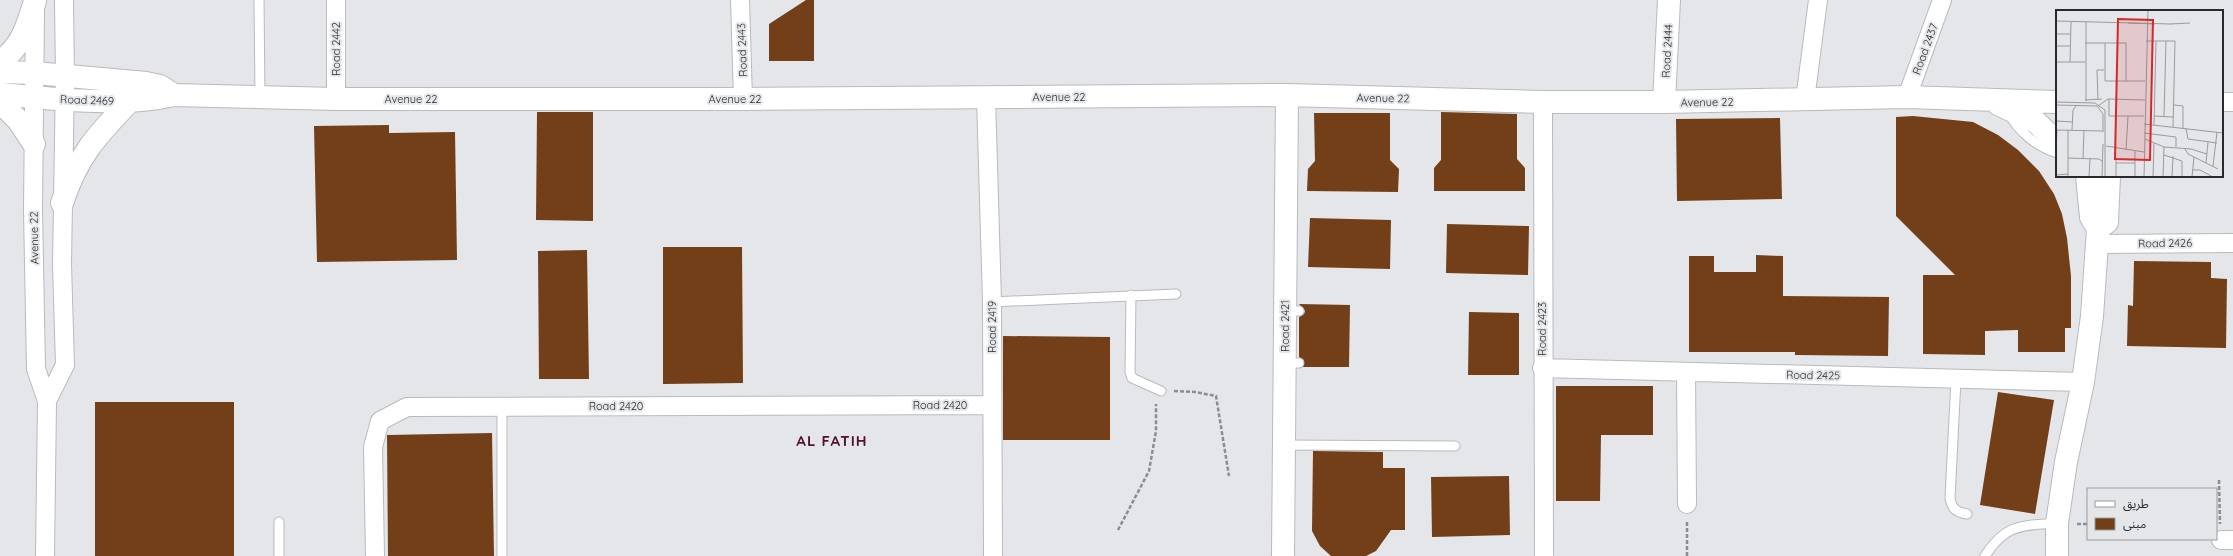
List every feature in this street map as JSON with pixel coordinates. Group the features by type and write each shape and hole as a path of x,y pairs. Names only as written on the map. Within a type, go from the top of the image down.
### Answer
{"street":[{"name":"Avenue 22","path":"47,401 65,365 62,203 65,76 64,0"},
{"name":"Road 2442","path":"336,0 336,99"},
{"name":"Road 2443","path":"740,0 743,99"},
{"name":"Road 2444","path":"1664,102 1669,0"},
{"path":"1805,100 1818,0"},
{"name":"Road 2437","path":"1907,98 1942,0"},
{"name":"Avenue 22","path":"35,1 34,144 36,369 47,401 45,556"},
{"path":"0,62 19,44 26,33 35,1"},
{"name":"Avenue 22","path":"0,72 35,73 146,83 160,86 174,95 336,99 986,98 1286,95 1543,102 1664,102 1907,98 1999,104 2056,102"},
{"name":"Road 2469","path":"0,94 129,102 151,100 174,95"},
{"name":"Road 2421","path":"1283,556 1284,445 1292,363 1286,95"},
{"name":"Road 2419","path":"986,98 994,356 991,405 995,424 993,556"},
{"path":"0,102 18,120 34,144"},
{"path":"62,203 71,177 85,152 102,130 129,102"},
{"name":"Road 2423","path":"1543,102 1542,368 1544,556"},
{"path":"1999,104 2036,122 2056,141"},
{"path":"2097,237 2107,222 2109,177"},
{"path":"2056,556 2058,523 2066,462 2083,382 2092,316 2097,237 2090,217 2086,180"},
{"name":"Road 2426","path":"2097,237 2233,243"},
{"name":"Road 2425","path":"1542,368 2083,382"},
{"path":"1686,372 1687,504"},
{"name":"Road 2420","path":"375,556 373,447 380,421 407,407 991,405"}],"lane":[{"path":"259,0 260,97"},
{"path":"1999,104 2018,128 2043,147 2056,153"},
{"path":"992,302 1176,294"},
{"path":"1130,295 1130,372 1132,378 1161,390"},
{"path":"1956,379 1950,498 1952,507 1958,512 1967,514"},
{"path":"502,407 502,556"},
{"path":"1284,445 1455,446"},
{"path":"279,522 280,556"},
{"path":"1985,556 2000,537 2012,529 2058,523"}],"path":[{"path":"1118,530 1149,471 1156,431 1156,402 1161,390 1195,392 1216,396 1229,476"},
{"path":"2219,480 2227,540"},
{"path":"1687,504 1687,556"}],"building":[{"path":"806,0 814,0 814,61 769,61 769,24"},
{"path":"537,112 593,112 593,221 536,220"},
{"path":"1441,112 1517,114 1517,159 1525,168 1525,191 1434,191 1434,168 1441,160"},
{"path":"1314,113 1390,113 1390,160 1399,169 1398,192 1307,191 1308,169 1315,161"},
{"path":"1913,116 1973,122 1998,135 2018,150 2039,171 2054,194 2062,214 2067,238 2071,276 2071,328 2065,328 2065,352 2018,352 2018,330 1985,331 1985,355 1923,354 1923,275 1955,275 1896,216 1896,117"},
{"path":"1780,118 1782,199 1677,201 1676,119"},
{"path":"389,125 389,133 455,132 457,260 317,262 314,126"},
{"path":"1310,218 1391,220 1390,269 1308,267"},
{"path":"1447,224 1529,226 1528,275 1446,273"},
{"path":"663,247 742,247 743,383 663,384"},
{"path":"587,250 589,379 539,379 538,251"},
{"path":"1756,255 1783,256 1783,296 1889,297 1888,356 1795,355 1795,352 1689,352 1689,256 1714,256 1714,272 1756,272"},
{"path":"2134,261 2211,262 2211,278 2227,279 2226,348 2127,346 2128,305 2133,306"},
{"path":"1299,304 1350,305 1349,367 1303,367 1304,360 1299,357 1299,317 1304,314 1305,311"},
{"path":"1469,312 1519,313 1519,375 1468,375"},
{"path":"1003,336 1110,337 1110,440 1003,440"},
{"path":"1556,386 1653,386 1653,435 1601,435 1600,501 1556,501"},
{"path":"1998,392 2054,400 2035,514 1980,505"},
{"path":"95,402 234,402 234,556 95,556"},
{"path":"492,433 494,556 388,556 387,435"},
{"path":"1313,451 1383,452 1383,468 1405,468 1405,530 1391,530 1376,551 1366,556 1331,556 1320,546 1312,531"},
{"path":"1509,476 1510,535 1432,537 1431,477"}],"district":[{"name":"AL FATIH","path":"832,441"}]}
